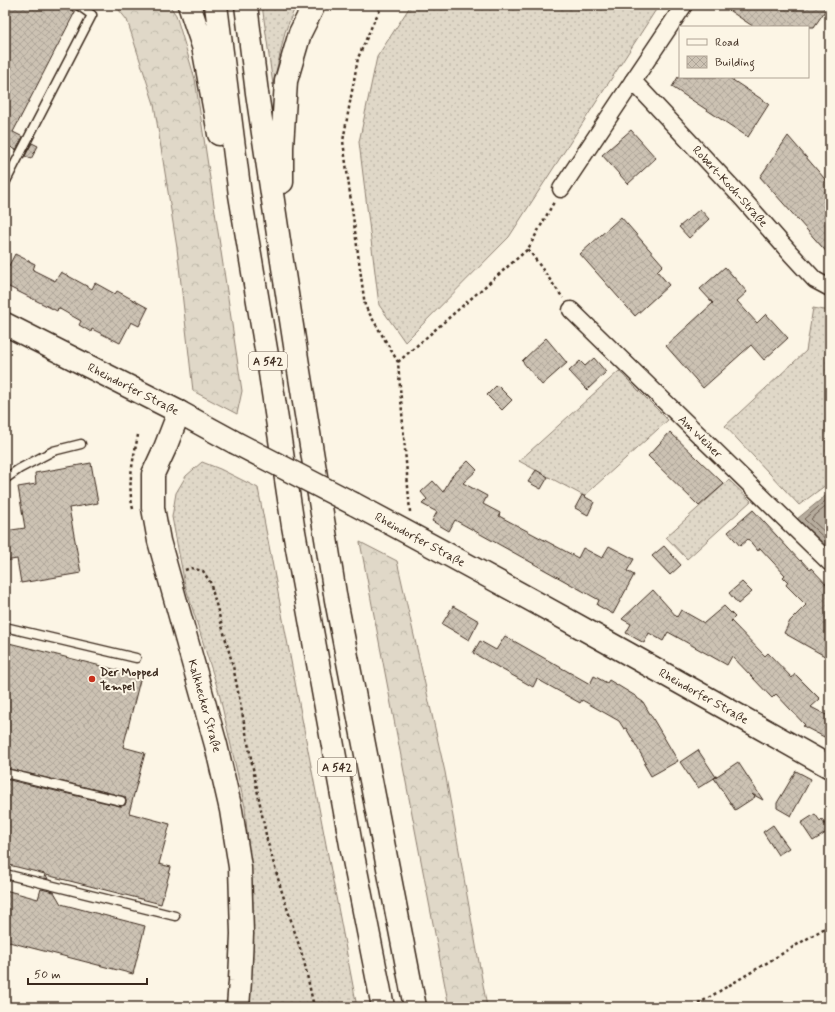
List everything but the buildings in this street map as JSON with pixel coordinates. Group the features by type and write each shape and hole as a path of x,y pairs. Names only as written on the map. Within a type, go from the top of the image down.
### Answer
{"main road":[{"path":"189,5 203,46 222,151 240,195"},
{"name":"A 542","path":"216,5 240,195 270,373 293,526 382,1007"},
{"name":"A 542","path":"246,5 257,93 282,261 336,600 415,1007"},
{"path":"282,261 282,147 286,80 300,33 314,5"},
{"name":"Rheindorfer Straße","path":"5,324 179,412 412,535 685,685 830,767"},
{"name":"Kalkhecker Straße","path":"179,412 153,474 153,508 159,541 216,745 231,810 240,867 242,919 238,1007"}],"street":[{"path":"561,188 684,5"},
{"name":"Robert-Koch-Straße","path":"633,81 741,197 815,280 830,288"},
{"name":"Am Weiher","path":"571,310 830,563"}],"lane":[{"path":"5,182 92,15 78,5"},
{"path":"5,479 53,451 81,444"},
{"path":"5,627 136,658"},
{"path":"5,773 121,801"},
{"path":"5,874 175,916"}],"path":[{"path":"383,5 374,21 358,58 343,141 366,306 398,362 412,535"},
{"path":"398,362 528,249 561,188"},
{"path":"528,249 571,310"},
{"path":"135,514 131,500 131,472 138,435"},
{"path":"169,574 191,568 203,571 210,582 233,666 267,840 304,961 314,1007"},
{"path":"693,1007 830,925"}],"green space":[{"path":"115,5 169,5 176,15 195,79 242,391 237,414 193,391 177,248 154,104 127,20"},
{"path":"262,5 296,5 285,32 273,85"},
{"path":"411,5 659,5 509,237 405,342 379,305 359,142 377,57"},
{"path":"813,308 830,311 830,482 799,505 725,426 806,351"},
{"path":"619,371 668,420 584,496 519,461"},
{"path":"202,462 220,469 258,488 357,1007 250,1007 253,905 245,807 219,693 185,585 172,517 176,493 186,476"},
{"path":"729,480 751,501 687,559 666,537"},
{"path":"360,542 397,561 445,772 487,1007 449,1007"}],"water":[{"path":"830,492 830,549 797,519"}],"place":[{"name":"Der Mopped Tempel","path":"92,679"}]}
